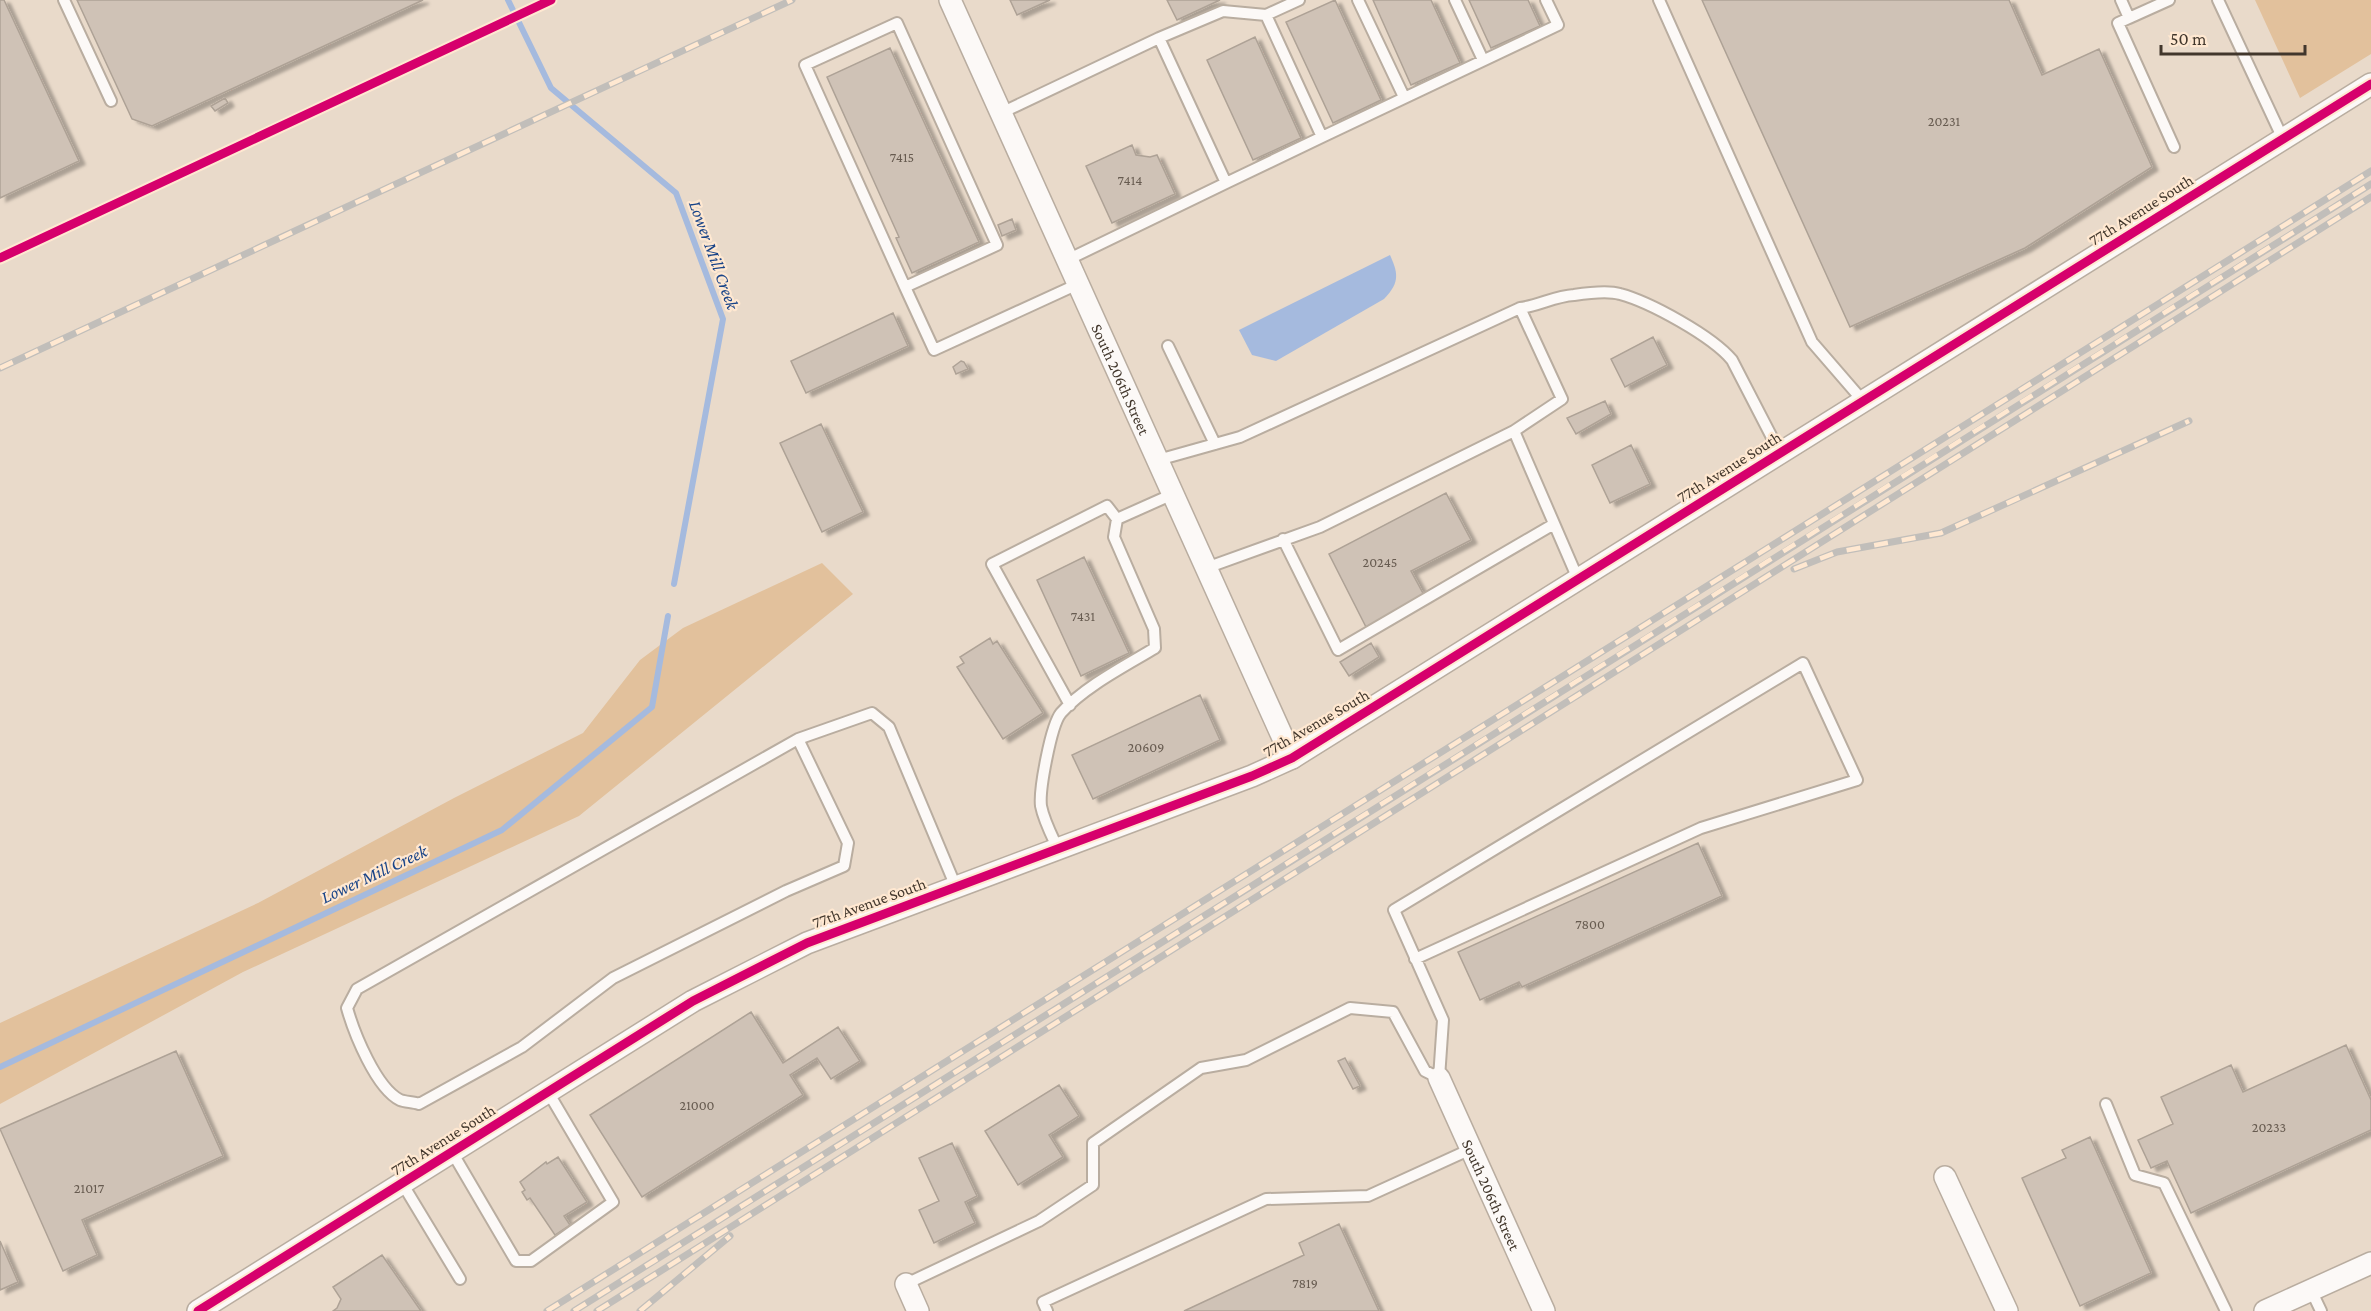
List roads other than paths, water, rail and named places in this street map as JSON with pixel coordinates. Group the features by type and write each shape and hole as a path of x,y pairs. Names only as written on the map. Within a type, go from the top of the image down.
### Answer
{"street":[{"name":"South 206th Street","path":"950,0 1293,758"},
{"name":"77th Avenue South","path":"198,1311 693,1001 761,964 807,942 1252,776 1293,758 2371,84"},
{"name":"South 206th Street","path":"1439,1078 1544,1311"},
{"path":"1945,1177 2007,1311"},
{"path":"2265,1311 2371,1263"},
{"path":"906,1284 918,1311"}],"lane":[{"path":"64,0 111,101"},
{"path":"1001,112 1159,38 1223,11 1266,15 1299,0"},
{"path":"1358,0 1404,97"},
{"path":"1455,0 1483,60"},
{"path":"1067,260 1558,25 1546,0"},
{"path":"1659,0 1812,342 1863,401"},
{"path":"2121,0 2129,18"},
{"path":"2169,0 2118,23 2174,147"},
{"path":"2218,0 2283,139"},
{"path":"1266,15 1322,137"},
{"path":"905,287 997,245 897,23 805,65 905,287 934,350 1078,284"},
{"path":"1159,38 1226,183"},
{"path":"1158,460 1240,437 1520,308 1536,306 1571,295 1618,293 1646,303 1721,347 1732,360 1780,453"},
{"path":"1206,568 1283,539 1320,528 1514,431 1562,399 1520,308"},
{"path":"1168,346 1215,444"},
{"path":"1514,431 1578,579"},
{"path":"1117,519 1173,494"},
{"path":"1058,849 1041,805 1046,755 1060,714 1099,681 1155,648 1154,629 1114,537 1117,519 1107,506 992,564 1070,705"},
{"path":"1283,539 1338,650 1554,524"},
{"path":"906,1284 1039,1221 1093,1185 1093,1143 1201,1068 1246,1060 1350,1008 1393,1012 1425,1071 1439,1078 1443,1020 1394,910 1803,663 1857,780 1701,828 1416,959"},
{"path":"798,739 848,843 844,866 786,891 613,978 522,1047 419,1104 400,1100 380,1081 354,1034 347,1008 357,989 798,739 872,714 889,726 956,887"},
{"path":"452,1152 516,1261 531,1261 613,1202 548,1092"},
{"path":"2106,1104 2135,1175 2164,1183 2226,1311"},
{"path":"1047,1311 1043,1302 1266,1199 1368,1196 1470,1149"},
{"path":"402,1183 460,1280"},
{"path":"2311,1290 2320,1311"}],"water":[{"path":"1390,255 1396,278 1393,288 1384,299 1276,361 1252,355 1239,330"}],"waterway":[{"name":"Lower Mill Creek","path":"508,0 551,88 676,193 723,319 674,584"},
{"name":"Lower Mill Creek","path":"0,1067 502,830 652,707 668,616"}],"railway":[{"path":"0,368 792,0"},
{"path":"547,1311 2371,171"},
{"path":"574,1311 2371,184"},
{"path":"597,1311 2371,197"},
{"path":"1794,569 1837,552 1941,533 2189,421"},
{"path":"640,1311 730,1236"}]}
